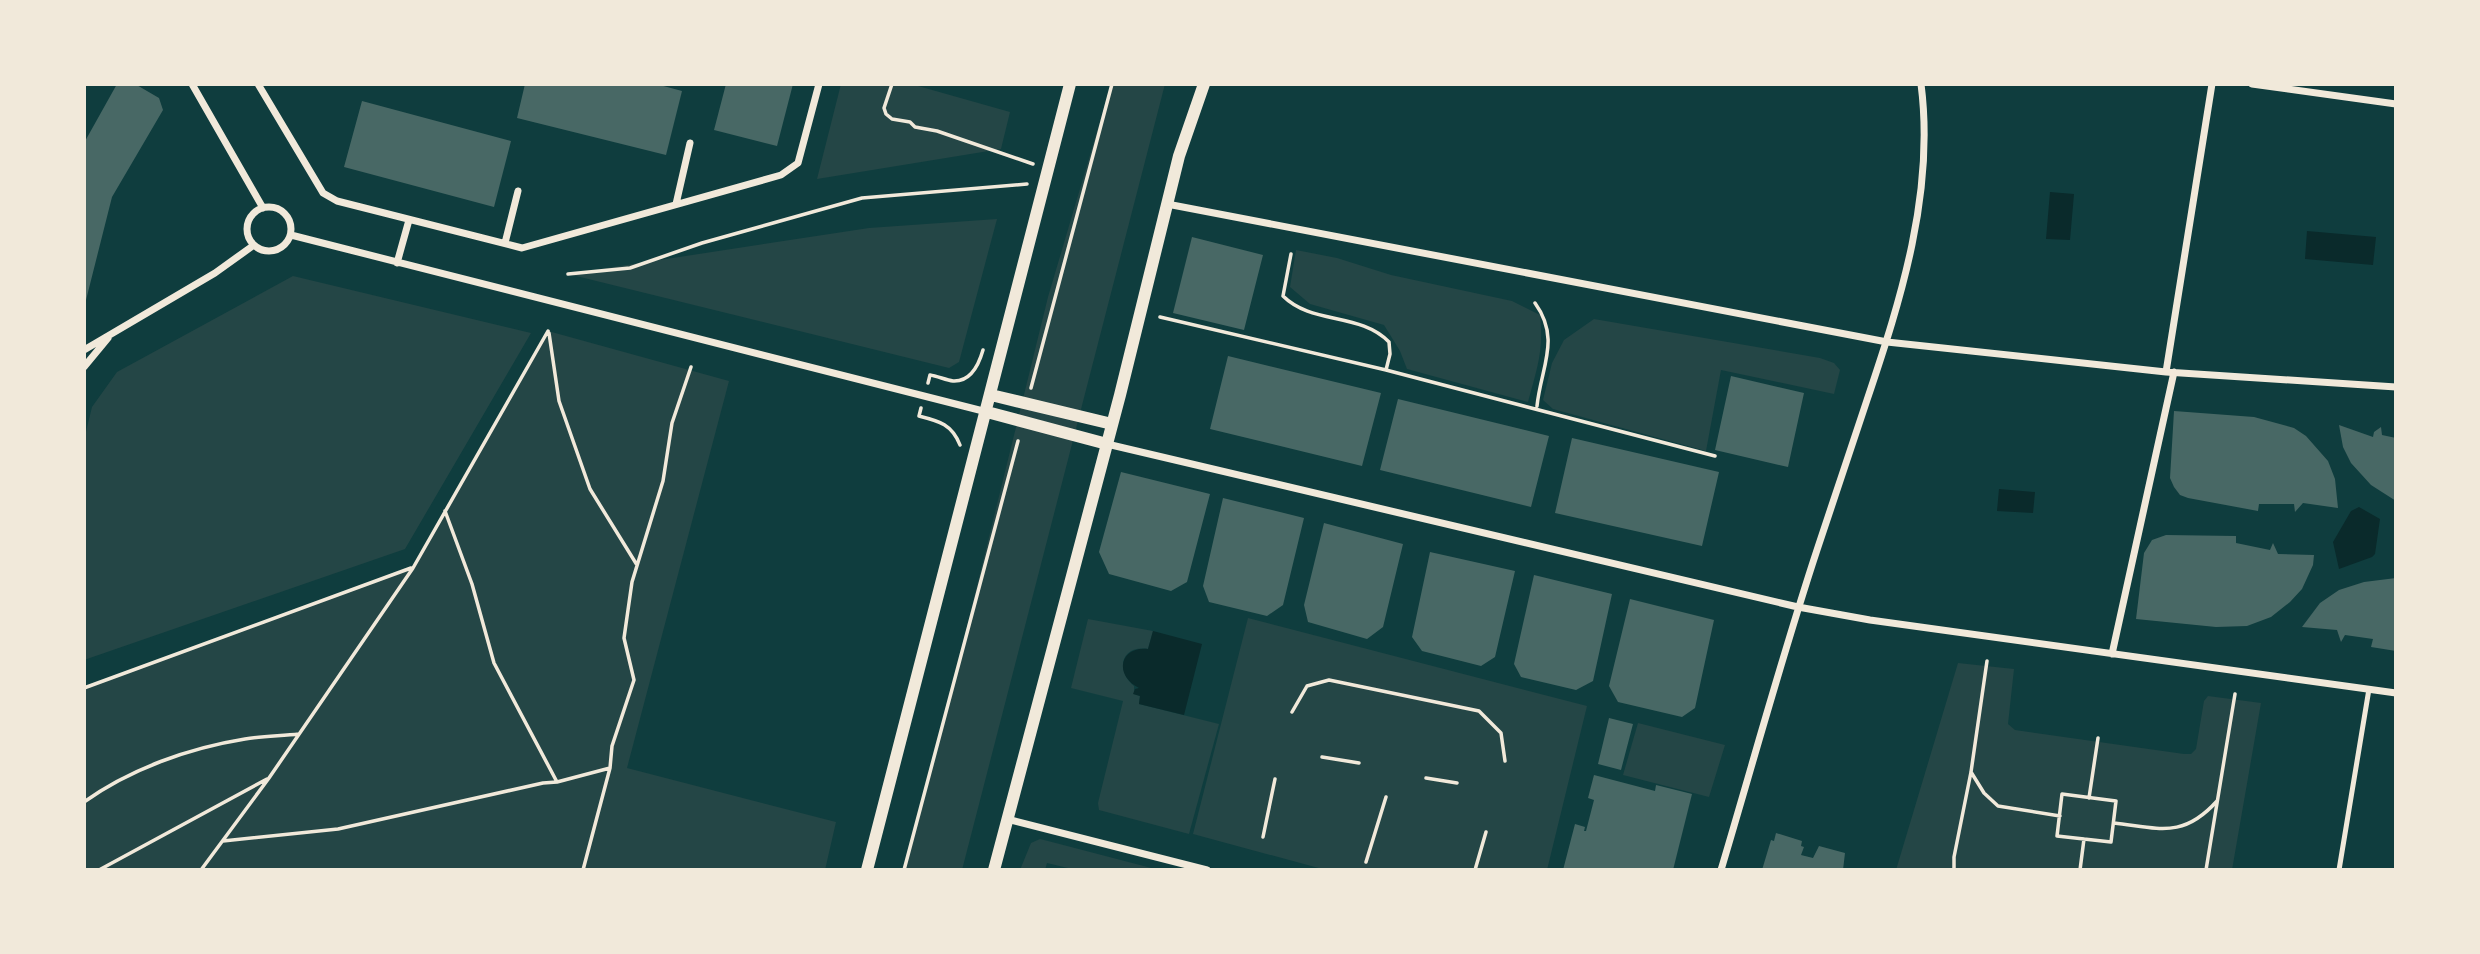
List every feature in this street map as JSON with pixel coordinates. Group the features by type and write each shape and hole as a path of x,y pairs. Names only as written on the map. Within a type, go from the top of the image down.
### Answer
{"street":[{"path":"192,84 263,208"},
{"path":"258,84 323,193 337,201 522,248 781,175 798,163 819,84"},
{"path":"867,870 1070,84"},
{"path":"994,870 1107,444 1179,156 1204,84"},
{"path":"1721,870 1798,607 1887,342 1907,269 1921,189 1924,106 1921,84"},
{"path":"2112,654 2170,372 2212,84"},
{"path":"2252,84 2396,104"},
{"path":"676,204 690,143"},
{"path":"505,243 518,191"},
{"path":"1167,204 1887,342 2170,372 2396,387"},
{"path":"263,208 275,208 285,213 291,223 291,235 285,245 275,251 264,251 254,245 248,235 247,224 253,214 263,208"},
{"path":"397,263 409,220"},
{"path":"291,235 1107,444 1798,607 1870,620 2396,693"},
{"path":"84,350 215,273 254,245"},
{"path":"84,367 111,335"},
{"path":"991,395 1112,424"},
{"path":"1007,819 1207,870"}],"lane":[{"path":"2339,870 2369,690"}],"path":[{"path":"568,274 630,268 702,243 862,198 1027,184 1033,164 964,139 892,119 884,108 892,84"},
{"path":"1027,404 1112,84"},
{"path":"1291,254 1283,296 1303,310 1357,322 1379,331 1389,342 1387,370"},
{"path":"1535,303 1544,314 1549,330 1549,344 1539,382 1537,406"},
{"path":"1160,317 1387,370 1715,456"},
{"path":"201,870 269,778 413,568 548,331 559,401 590,489 637,565"},
{"path":"930,375 954,381 968,376 978,367 985,341"},
{"path":"583,870 610,768 612,746 634,680 624,638 632,582 663,481 672,424 691,367"},
{"path":"904,870 1018,441"},
{"path":"445,511 472,584 494,663 557,782"},
{"path":"84,688 413,568"},
{"path":"1954,870 1954,856 1987,661"},
{"path":"1292,712 1307,686 1329,680 1479,711 1501,733 1505,761"},
{"path":"2206,870 2235,694"},
{"path":"84,802 127,777 190,751 246,738 299,734"},
{"path":"2089,798 2098,738"},
{"path":"1322,757 1359,763"},
{"path":"223,841 338,829 610,768"},
{"path":"1970,772 1984,793 1998,806 2060,816"},
{"path":"99,870 269,778"},
{"path":"1426,778 1457,783"},
{"path":"1264,837 1275,779"},
{"path":"2062,794 2116,801 2111,842 2057,836 2060,816 2062,794"},
{"path":"1366,862 1386,797"},
{"path":"2114,823 2172,829 2184,826 2206,813 2218,800"},
{"path":"1475,870 1486,832"},
{"path":"2080,870 2084,839"}],"shaded area":[{"path":"841,84 911,84 1010,112 1001,149 817,179"},
{"path":"1111,84 1165,84 962,870 904,870 932,769 1048,297"},
{"path":"2050,192 2074,194 2070,240 2046,239"},
{"path":"997,219 959,362 949,368 568,274 869,228"},
{"path":"2307,231 2376,237 2373,265 2305,259"},
{"path":"1296,250 1337,258 1391,275 1512,301 1540,315 1540,349 1528,402 1407,369 1400,351 1384,325 1310,304 1290,287"},
{"path":"293,276 531,333 405,549 84,660 84,440 92,407 117,372"},
{"path":"1594,319 1820,358 1834,363 1840,370 1834,394 1721,370 1706,451 1553,409 1543,400 1552,363 1564,340"},
{"path":"548,331 729,381 627,768 836,822 825,870 84,870 84,688 413,568"},
{"path":"1999,489 2035,492 2033,513 1997,511"},
{"path":"2359,507 2380,519 2375,554 2339,569 2333,542 2351,511"},
{"path":"1248,618 1587,706 1547,870 1326,870 1193,834"},
{"path":"1088,619 1153,631 1148,649 1132,651 1124,660 1124,673 1134,686 1134,694 1140,696 1139,704 1219,724 1189,834 1099,810 1098,803 1123,701 1071,688"},
{"path":"1153,631 1202,644 1184,715 1139,704 1140,696 1133,694 1135,689 1139,688 1131,683 1123,670 1123,663 1131,652 1148,649"},
{"path":"1958,663 2014,669 2008,724 2015,730 2184,754 2191,754 2196,749 2204,701 2208,696 2261,703 2232,870 1896,870"},
{"path":"1638,723 1725,745 1709,797 1623,775"},
{"path":"1040,839 1159,870 1076,870 1047,863 1045,870 1020,870 1031,843"}],"building":[{"path":"117,84 135,84 159,98 163,110 112,197 84,308 84,143"},
{"path":"525,84 656,84 682,91 666,155 517,118"},
{"path":"726,84 793,84 777,146 714,130"},
{"path":"362,101 511,141 494,207 344,167"},
{"path":"1192,237 1263,255 1244,330 1173,313"},
{"path":"1228,356 1381,393 1362,466 1210,429"},
{"path":"1731,376 1804,393 1788,467 1715,450"},
{"path":"1398,399 1549,436 1531,507 1380,470"},
{"path":"2174,411 2254,417 2294,428 2306,436 2328,461 2335,479 2338,508 2303,503 2295,512 2294,504 2259,504 2258,511 2180,495 2170,478"},
{"path":"2339,425 2373,437 2374,432 2381,427 2382,435 2396,438 2396,501 2371,485 2351,463 2343,447"},
{"path":"1572,438 1719,472 1702,546 1555,513"},
{"path":"1121,472 1210,494 1187,582 1171,591 1109,574 1099,552"},
{"path":"1223,498 1304,518 1283,605 1267,616 1209,602 1203,586"},
{"path":"1324,523 1403,544 1383,627 1367,639 1308,622 1304,605"},
{"path":"2166,535 2236,536 2236,543 2270,550 2273,543 2278,554 2314,555 2313,565 2302,589 2290,602 2271,617 2247,626 2216,627 2136,619 2144,553 2152,540"},
{"path":"1430,552 1515,571 1495,657 1481,666 1422,651 1412,637"},
{"path":"1534,575 1612,594 1593,681 1576,690 1521,677 1514,664"},
{"path":"2396,578 2396,651 2371,647 2373,639 2345,635 2341,642 2337,630 2302,627 2320,603 2339,590 2364,582"},
{"path":"1630,599 1714,620 1695,708 1682,717 1618,702 1609,686"},
{"path":"1609,718 1633,724 1621,770 1598,764"},
{"path":"1594,775 1655,791 1656,785 1692,794 1673,870 1563,870 1575,824 1585,827 1586,831 1594,800 1588,798"},
{"path":"1776,833 1802,841 1801,846 1804,847 1801,855 1813,858 1819,846 1845,853 1843,870 1762,870 1771,840 1774,841"}]}
